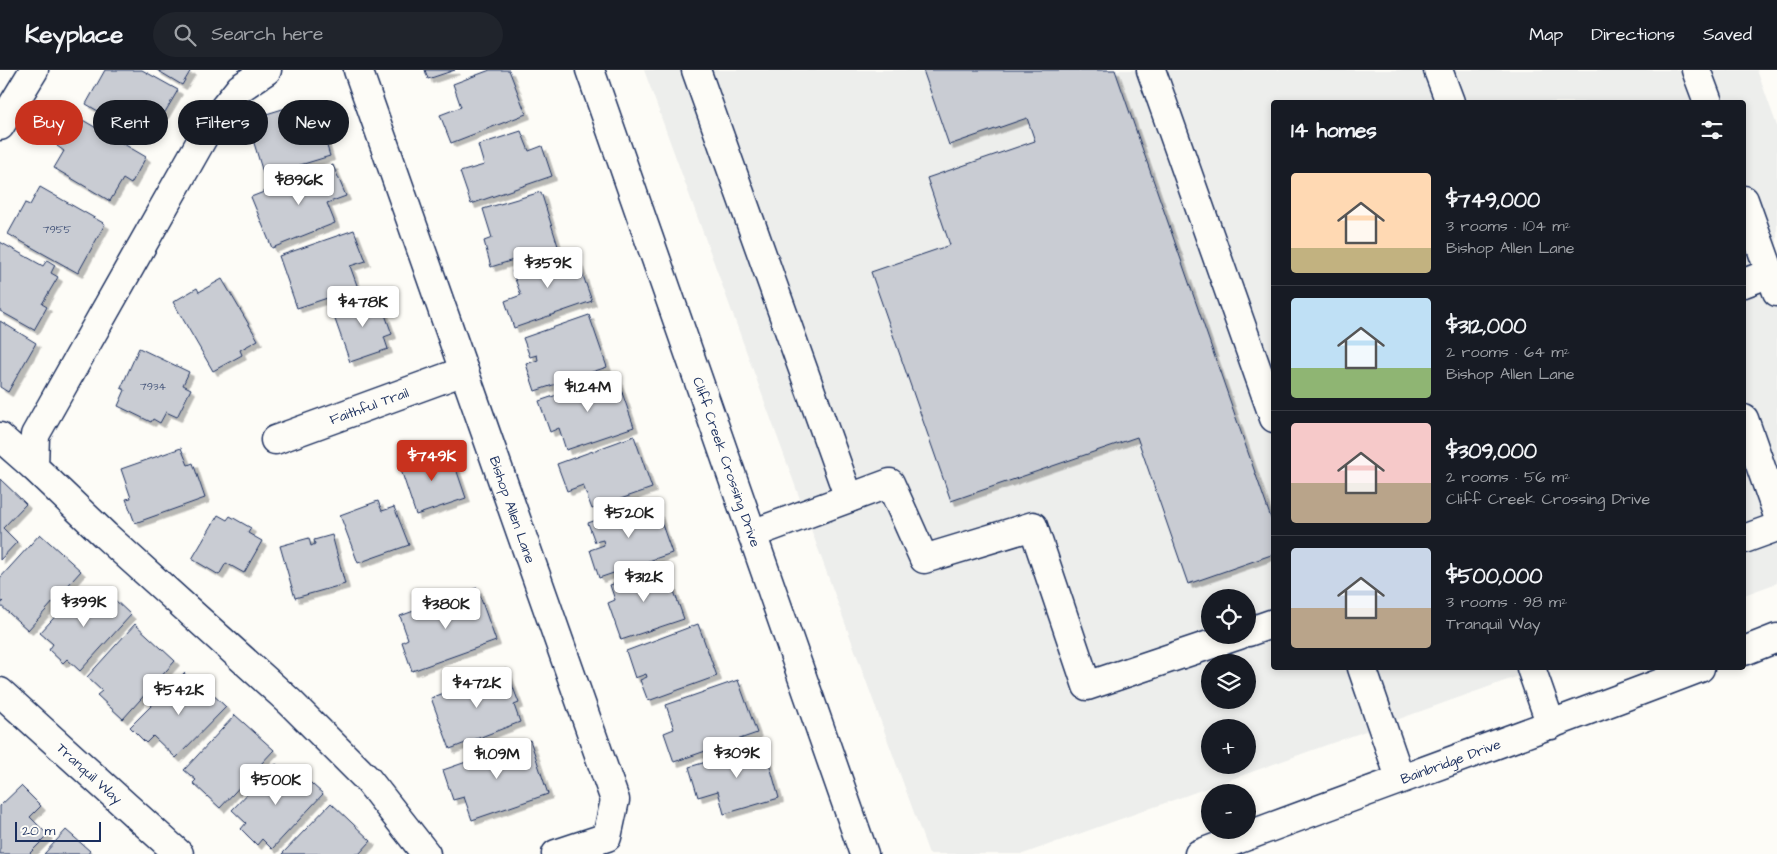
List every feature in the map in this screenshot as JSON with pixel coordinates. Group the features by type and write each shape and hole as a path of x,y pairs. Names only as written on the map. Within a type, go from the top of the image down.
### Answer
{"street":[{"path":"0,126 34,70"},
{"path":"34,467 35,434 209,127 240,88 267,70"},
{"name":"Bishop Allen Lane","path":"358,70 615,800 607,837 556,854"},
{"name":"Cliff Creek Crossing Drive","path":"590,70 864,854"},
{"path":"696,70 849,498"},
{"path":"1151,70 1271,410"},
{"path":"1438,70 1449,100"},
{"path":"1696,70 1707,100"},
{"path":"1746,206 1774,283 1746,283"},
{"name":"Faithful Trail","path":"275,440 464,371"},
{"path":"1746,425 1777,514"},
{"path":"0,437 106,536 290,702 368,780 426,854"},
{"path":"752,534 890,483 924,559 1033,526 1087,686 1212,644"},
{"path":"1746,538 1777,527"},
{"path":"1256,629 1271,624"},
{"path":"1746,650 1777,638"},
{"path":"1363,670 1400,778"},
{"path":"1532,670 1551,725"},
{"name":"Bainbridge Drive","path":"1199,854 1400,778 1551,725 1695,670"},
{"name":"Tranquil Way","path":"0,692 179,854"}],"shaded area":[{"path":"644,70 1757,70 1777,126 1777,583 1746,594 1746,100 1271,100 1271,670 1535,670 1256,770 1256,719 1201,719 1201,774 1246,774 1218,784 1201,784 1201,790 1023,854 929,854"}],"building":[{"path":"105,70 142,70 178,90 168,107 168,100 93,100 93,108 86,104"},
{"path":"157,70 191,70 182,85"},
{"path":"425,70 455,70 428,79"},
{"path":"490,70 509,70 526,114 451,143 440,115 461,107 453,84"},
{"path":"923,70 1115,70 1271,518 1271,555 1188,584 1137,437 951,501 871,272 950,245 927,178 1035,141 1027,118 949,145"},
{"path":"278,110 278,145 327,145 330,156 264,176 255,145 268,145 268,114"},
{"path":"83,120 93,126 93,145 125,145 146,157 131,184 123,179 110,201 54,168 64,151 57,146 83,145"},
{"path":"521,131 529,151 542,146 552,176 471,204 460,172 484,165 478,145"},
{"path":"333,165 346,196 327,203 335,223 272,248 251,197"},
{"path":"40,187 105,224 78,273 8,234 25,203 30,205"},
{"path":"541,192 558,246 491,267 484,241 492,238 483,209"},
{"path":"354,230 366,261 350,266 358,288 297,308 279,256"},
{"path":"0,242 43,266 47,260 55,265 51,273 58,277 42,304 47,307 34,330 0,311"},
{"path":"574,250 592,301 514,328 505,301 521,295 512,271"},
{"path":"222,279 258,340 240,350 242,355 213,371 173,302 197,288 199,292"},
{"path":"378,295 392,334 384,337 388,349 350,362 332,311"},
{"path":"589,315 607,367 535,391 526,364 538,360 537,355 530,357 523,338"},
{"path":"0,321 36,343 8,392 0,387"},
{"path":"139,348 189,372 183,385 191,389 177,417 166,412 160,423 153,419 151,422 118,406 125,390 121,388"},
{"path":"616,375 634,427 566,450 559,428 550,432 539,401"},
{"path":"634,436 652,488 592,509 583,485 567,491 557,464"},
{"path":"181,448 188,465 193,463 205,498 135,523 126,499 131,498 121,469"},
{"path":"450,451 466,498 416,515 399,464 429,453 430,458"},
{"path":"0,479 26,504 3,528 17,542 0,560"},
{"path":"378,501 382,511 394,507 409,545 358,563 340,515"},
{"path":"650,501 653,508 656,507 672,553 599,578 590,550 604,545 603,540 595,542 588,523"},
{"path":"218,515 227,520 230,516 251,528 248,533 262,541 244,573 226,563 219,575 192,559"},
{"path":"40,534 81,571 28,630 0,605 3,602 0,599 0,578"},
{"path":"332,535 345,584 295,598 280,546 309,538 311,546 315,544 314,540"},
{"path":"665,566 684,619 621,640 608,603 615,600 610,585"},
{"path":"83,586 105,607 113,598 131,615 80,671 67,659 63,663 49,650 53,644 40,633"},
{"path":"477,588 496,641 412,671 402,642 408,639 400,616"},
{"path":"135,624 175,661 123,719 97,695 102,691 87,677"},
{"path":"698,624 717,676 648,701 640,680 647,677 646,674 635,678 626,651"},
{"path":"506,669 519,703 514,705 520,722 450,749 431,698"},
{"path":"184,673 202,692 206,688 226,707 176,758 153,736 146,743 130,727"},
{"path":"738,680 757,733 674,762 664,733 674,729 666,705"},
{"path":"235,715 274,750 220,808 193,783 196,780 184,770"},
{"path":"530,740 548,794 472,820 464,797 453,800 443,770"},
{"path":"764,745 779,798 724,814 718,791 698,797 689,767"},
{"path":"276,764 296,782 302,775 323,794 272,849 262,839 257,845 241,829 246,823 232,810"},
{"path":"21,786 41,806 30,817 48,835 29,854 0,854 0,806"},
{"path":"331,803 371,841 359,854 282,854"},
{"path":"66,830 90,851 88,854 44,854"}]}
